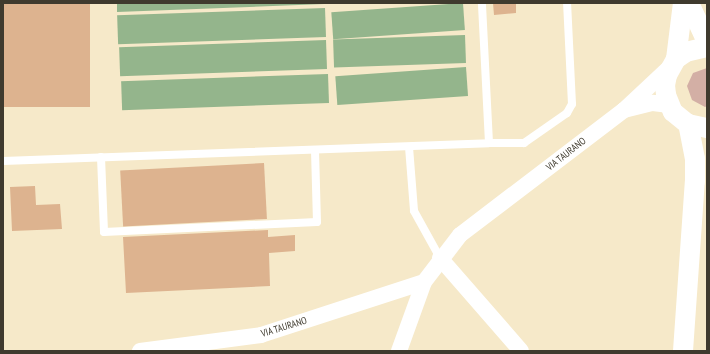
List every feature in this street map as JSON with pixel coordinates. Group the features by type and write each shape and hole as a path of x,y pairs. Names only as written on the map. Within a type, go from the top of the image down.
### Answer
{"street":[{"path":"683,3 673,63 665,85 669,104 673,112 688,124 707,128"},
{"path":"689,3 707,42"},
{"path":"673,63 686,52 707,47"},
{"name":"VIA TAURANO","path":"399,351 424,282 440,258 460,235 624,110 673,63"},
{"name":"VIA TAURANO","path":"624,110 653,103 669,104"},
{"path":"683,351 694,159 688,124"},
{"path":"694,159 707,139"},
{"path":"440,258 520,351"},
{"name":"VIA TAURANO","path":"140,351 261,335 424,282"}],"lane":[{"path":"482,3 489,144"},
{"path":"3,161 524,143 567,113 572,104 567,3"},
{"path":"409,147 414,211 440,258"},
{"path":"101,157 104,232 317,222 315,150"}],"shaded area":[{"path":"117,3 324,3 324,4 117,12"},
{"path":"463,3 465,30 333,39 331,12"},
{"path":"325,8 326,37 118,44 117,15"},
{"path":"465,35 466,63 334,68 333,40"},
{"path":"326,40 327,69 120,76 119,47"},
{"path":"466,67 468,96 337,105 335,76"},
{"path":"707,68 707,106 705,107 692,100 687,86 693,73"},
{"path":"328,74 329,103 122,110 121,81"}],"building":[{"path":"3,3 90,3 90,107 3,107"},
{"path":"493,3 516,3 516,13 494,15"},
{"path":"264,163 267,219 123,226 120,171"},
{"path":"35,186 36,205 60,204 62,229 12,231 10,187"},
{"path":"268,230 268,237 295,235 295,251 269,253 270,286 126,293 123,237"}]}
